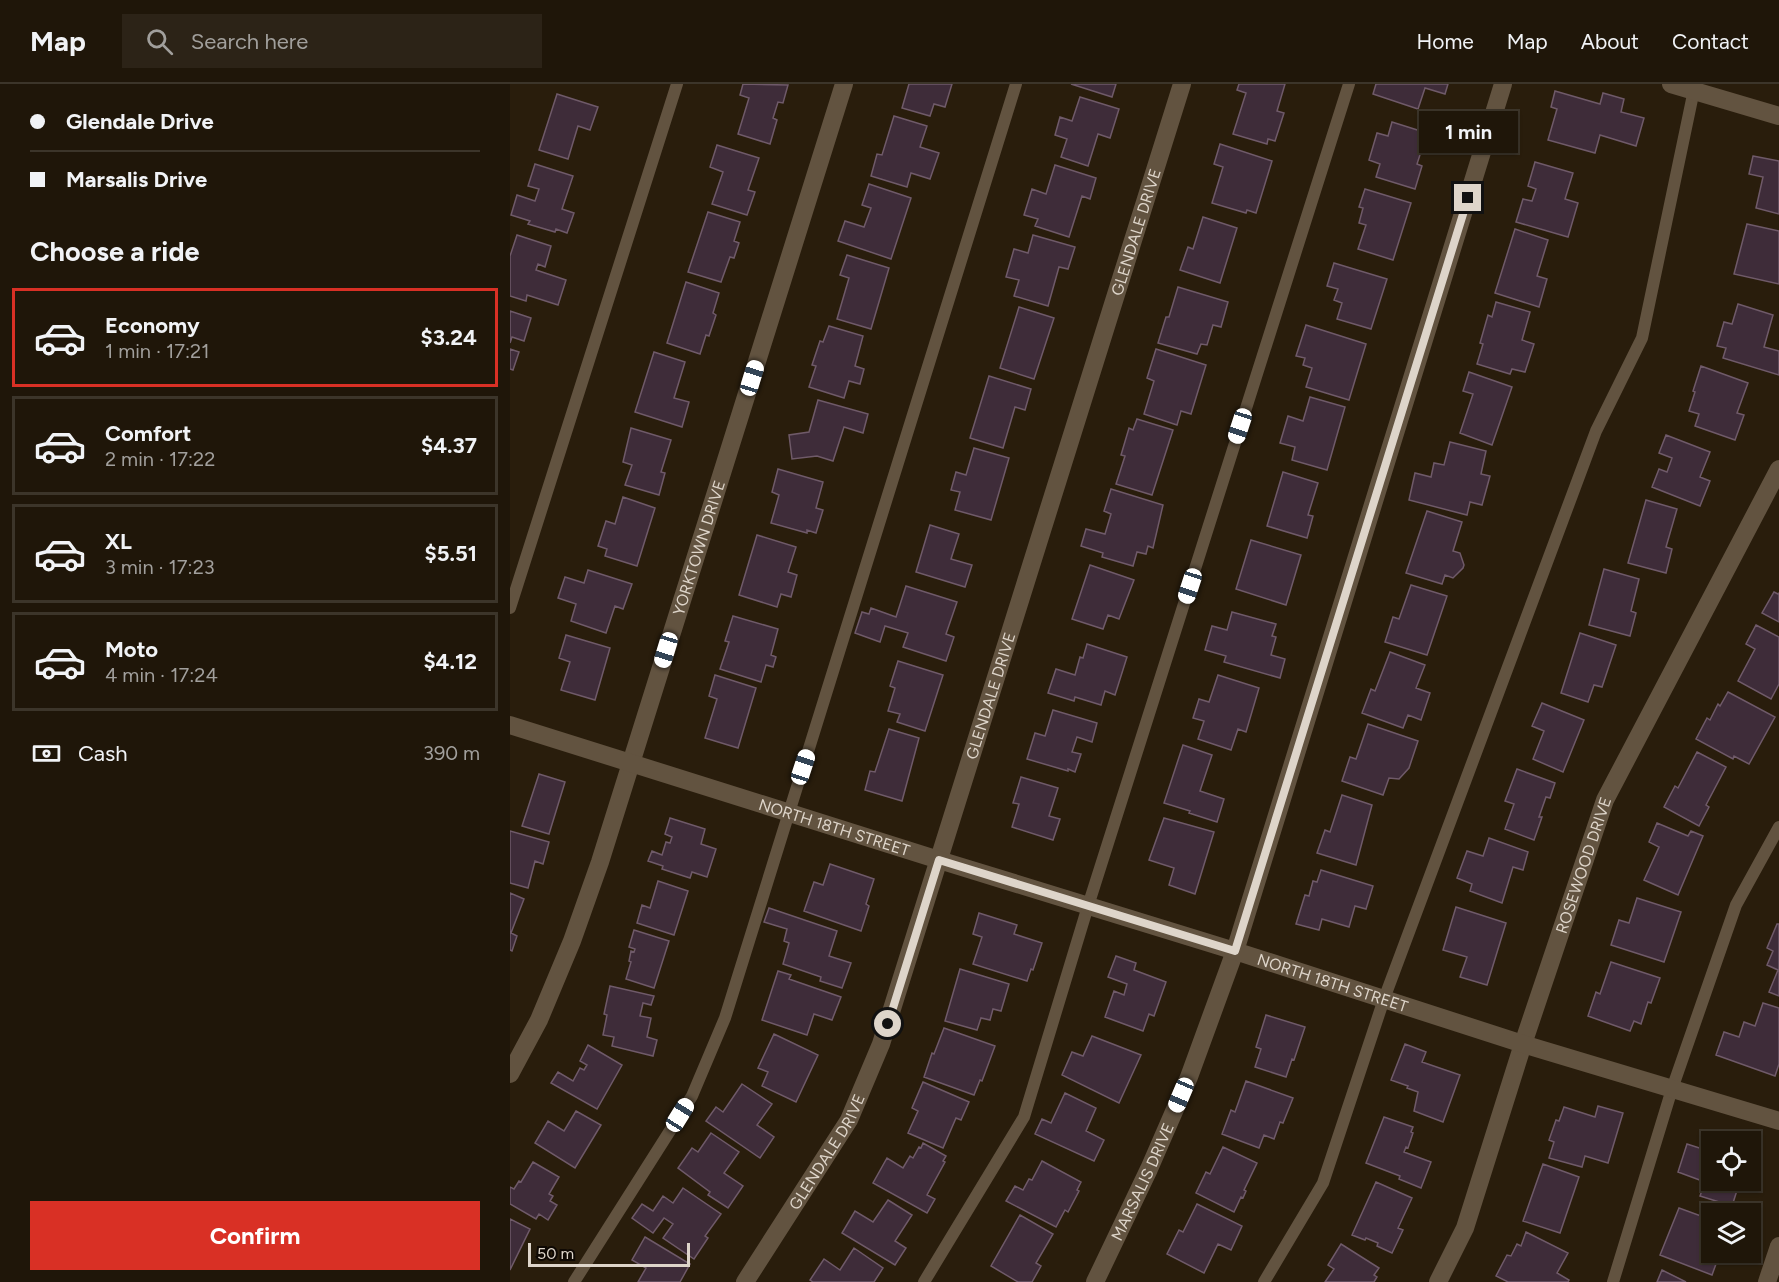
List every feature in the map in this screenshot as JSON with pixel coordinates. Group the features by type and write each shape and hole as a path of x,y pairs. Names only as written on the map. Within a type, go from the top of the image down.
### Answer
{"street":[{"name":"YORKTOWN DRIVE","path":"510,1074 539,1020 572,941 600,862 844,84"},
{"name":"GLENDALE DRIVE","path":"746,1282 849,1120 881,1044 1182,84"},
{"name":"MARSALIS DRIVE","path":"1095,1282 1154,1159 1189,1077 1235,951 1503,84"},
{"path":"1671,84 1694,87 1779,116"},
{"name":"ROSEWOOD DRIVE","path":"1438,1282 1465,1228 1605,800 1779,468"},
{"name":"NORTH 18TH STREET","path":"510,725 1235,951 1524,1044 1779,1121"},
{"path":"1767,1282 1779,1246"}],"lane":[{"path":"510,608 677,84"},
{"path":"574,1282 692,1096 725,1018 1016,84"},
{"path":"924,1282 1024,1117 1349,84"},
{"path":"1264,1282 1323,1184 1384,999 1596,431 1642,338 1694,87"},
{"path":"1613,1282 1672,1089 1736,905 1779,827"}],"building":[{"path":"743,84 788,85 783,103 778,102 773,118 777,120 770,144 738,134 749,98 740,95"},
{"path":"909,84 952,84 945,107 934,104 930,116 902,108"},
{"path":"1071,84 1116,84 1112,97"},
{"path":"1239,84 1285,84 1277,111 1284,113 1275,141 1268,139 1267,144 1233,134 1246,93 1237,90"},
{"path":"1376,84 1448,84 1445,94 1425,88 1418,109 1373,94"},
{"path":"1555,91 1600,104 1603,93 1624,99 1621,112 1644,118 1636,146 1600,135 1595,153 1548,140 1557,109 1551,107"},
{"path":"557,94 598,107 590,130 578,126 568,159 539,150"},
{"path":"1080,97 1119,109 1110,138 1098,134 1088,166 1061,157 1067,139 1055,135 1060,117 1072,121"},
{"path":"894,116 927,126 920,147 939,153 930,179 911,173 907,187 871,176 877,154 882,155"},
{"path":"1392,122 1427,133 1417,164 1422,166 1415,189 1376,177 1380,164 1369,160 1377,133 1388,136"},
{"path":"1220,144 1272,161 1256,213 1247,210 1246,213 1212,203 1223,167 1214,164"},
{"path":"717,145 759,158 748,190 755,192 747,215 712,204 723,172 710,167"},
{"path":"1753,156 1779,161 1779,214 1756,208 1763,177 1749,174"},
{"path":"1535,162 1573,173 1565,199 1578,203 1568,237 1516,222 1523,199 1532,201 1536,189 1528,186"},
{"path":"535,164 573,176 562,209 574,213 567,233 528,224 530,221 511,215 517,195 535,201 539,189 528,186"},
{"path":"1055,165 1096,178 1090,199 1082,196 1069,237 1035,226 1038,219 1024,215 1032,189 1046,194"},
{"path":"869,184 911,198 891,259 838,241 845,221 864,227 871,208 862,205"},
{"path":"1365,189 1411,203 1393,260 1358,249 1366,225 1359,223 1363,208 1359,207"},
{"path":"708,212 740,222 734,241 739,243 734,258 730,257 721,282 688,272"},
{"path":"1203,217 1237,228 1220,283 1180,270 1188,247 1193,249"},
{"path":"1747,224 1779,231 1779,284 1734,274"},
{"path":"1515,229 1548,240 1537,276 1547,279 1539,307 1495,293"},
{"path":"517,235 551,246 545,267 538,264 536,270 566,280 558,305 527,295 526,301 510,296 510,256"},
{"path":"1033,235 1075,247 1068,269 1059,267 1048,306 1014,296 1019,280 1006,277 1014,249 1028,253"},
{"path":"847,255 889,268 871,329 837,319 849,278 840,275"},
{"path":"1334,263 1387,279 1371,329 1337,319 1342,303 1334,300 1338,289 1327,286"},
{"path":"686,282 719,293 713,313 716,315 700,354 667,343"},
{"path":"1178,287 1228,302 1221,327 1213,325 1207,345 1201,344 1197,354 1158,343"},
{"path":"1496,302 1530,312 1522,340 1534,344 1525,372 1512,369 1510,374 1477,364 1488,315 1492,317"},
{"path":"1738,304 1773,315 1764,347 1779,351 1779,375 1723,358 1726,348 1717,346 1724,322 1732,324"},
{"path":"1019,307 1054,318 1034,379 1000,368"},
{"path":"510,311 531,318 524,341 512,337 510,343"},
{"path":"1306,325 1366,344 1349,400 1306,387 1312,368 1303,365 1305,358 1296,356"},
{"path":"829,326 863,336 855,366 864,369 860,384 849,381 844,398 809,387 816,366 812,365 820,341 823,342"},
{"path":"510,349 519,352 513,370 510,369"},
{"path":"1156,349 1206,365 1191,414 1181,411 1177,425 1144,414 1154,381 1147,378"},
{"path":"654,352 685,362 674,398 689,402 682,427 635,412"},
{"path":"1701,366 1748,383 1737,413 1744,415 1735,440 1695,426 1699,414 1689,411"},
{"path":"1469,372 1512,387 1492,445 1460,433 1473,394 1463,391"},
{"path":"989,376 1031,389 1025,410 1015,407 1003,448 970,438"},
{"path":"1310,397 1345,407 1327,470 1292,460 1295,447 1280,443 1288,416 1303,421"},
{"path":"818,400 868,414 863,433 844,427 833,461 817,456 792,459 789,435 809,432"},
{"path":"1137,419 1173,430 1152,495 1116,484 1125,456 1121,455 1129,428 1133,430"},
{"path":"631,428 671,440 661,472 665,473 659,495 625,485 632,465 623,462"},
{"path":"1666,435 1710,452 1700,477 1710,481 1700,506 1652,487 1659,469 1667,472 1672,458 1659,453"},
{"path":"1450,442 1486,451 1481,474 1490,476 1482,505 1470,502 1467,515 1409,500 1415,473 1431,477 1434,463 1444,465"},
{"path":"974,448 1009,458 991,520 955,510 960,492 951,490 956,472 966,475"},
{"path":"778,469 823,482 816,508 823,510 816,533 807,530 807,533 771,523 779,495 772,492"},
{"path":"1283,472 1318,483 1308,515 1313,516 1307,538 1267,526"},
{"path":"1111,489 1163,505 1153,548 1148,546 1146,554 1137,552 1133,566 1102,557 1103,553 1081,546 1086,529 1105,534 1111,514 1104,511"},
{"path":"623,497 655,508 637,566 605,556 607,549 598,546 606,521 615,524"},
{"path":"1646,500 1677,509 1666,547 1672,549 1666,573 1628,563"},
{"path":"1427,511 1462,522 1453,551 1460,553 1464,565 1453,578 1445,575 1442,584 1406,573"},
{"path":"930,525 959,534 951,559 972,565 965,587 916,572"},
{"path":"757,535 796,547 788,572 797,575 791,597 781,594 777,607 739,595"},
{"path":"1251,540 1301,555 1286,605 1236,589"},
{"path":"1090,565 1134,580 1119,619 1108,615 1103,629 1072,619"},
{"path":"1604,569 1639,579 1631,611 1636,613 1630,636 1589,625"},
{"path":"588,570 632,584 623,609 615,606 606,633 571,621 576,604 558,598 565,577 584,583"},
{"path":"1411,585 1447,596 1427,655 1385,642 1393,617 1399,619"},
{"path":"906,586 957,602 946,634 954,637 946,661 903,647 908,633 885,626 880,642 855,633 862,612 869,614 871,608 896,617"},
{"path":"1774,592 1779,593 1779,622 1762,613"},
{"path":"1232,612 1276,624 1272,636 1276,637 1271,655 1285,659 1280,678 1224,662 1226,656 1205,650 1212,626 1227,630"},
{"path":"733,616 778,629 771,655 776,657 773,667 766,665 761,682 720,669 729,642 725,641"},
{"path":"1756,625 1779,637 1779,684 1771,699 1738,681 1755,649 1746,644"},
{"path":"1580,633 1616,645 1602,687 1594,685 1588,702 1561,693"},
{"path":"566,635 610,648 595,700 561,690 570,662 559,658"},
{"path":"1087,644 1127,657 1115,695 1105,691 1101,705 1075,697 1074,701 1048,693 1056,669 1075,675 1080,657 1083,658"},
{"path":"1390,652 1425,665 1416,688 1430,693 1421,720 1408,715 1403,728 1362,713 1371,689 1375,691"},
{"path":"898,661 943,675 925,731 897,722 900,714 888,711 895,688 890,686"},
{"path":"715,675 756,688 738,748 705,738 717,699 709,696"},
{"path":"1218,675 1259,688 1246,732 1238,729 1231,750 1198,739 1204,721 1193,718 1199,699 1209,702"},
{"path":"1728,692 1775,717 1749,764 1734,756 1733,759 1696,739 1707,718 1710,720 1718,704 1720,706"},
{"path":"1542,703 1584,720 1563,772 1533,759 1544,731 1532,726"},
{"path":"1053,710 1097,723 1092,742 1077,737 1072,752 1081,754 1075,772 1027,759 1035,733 1045,736"},
{"path":"1368,724 1418,741 1409,768 1399,779 1389,778 1383,795 1342,781 1350,757 1356,759"},
{"path":"889,729 919,738 902,801 865,790 870,771 875,772"},
{"path":"1183,745 1212,755 1200,791 1224,799 1217,822 1164,803"},
{"path":"1697,752 1726,767 1706,805 1709,807 1699,826 1664,807 1675,786 1678,788"},
{"path":"1517,769 1555,783 1550,798 1546,797 1534,840 1505,829 1514,804 1505,801"},
{"path":"539,774 565,782 549,834 522,826"},
{"path":"1021,777 1058,788 1049,816 1060,819 1053,840 1012,827 1019,804 1013,803"},
{"path":"1342,795 1372,805 1356,865 1317,853 1325,830 1330,832"},
{"path":"670,818 705,829 701,844 716,849 707,877 692,872 690,878 662,869 663,866 648,861 652,851 662,855 666,842 670,843 672,837 665,834"},
{"path":"1164,818 1214,832 1195,894 1169,885 1174,868 1149,860"},
{"path":"1657,823 1688,836 1691,831 1703,836 1678,895 1644,880 1659,847 1649,842"},
{"path":"510,831 549,842 543,864 535,861 528,888 510,883"},
{"path":"1489,838 1528,852 1523,870 1513,867 1502,903 1470,891 1472,884 1457,878 1467,851 1483,856"},
{"path":"830,864 874,879 861,931 804,911 814,882 823,885"},
{"path":"1321,870 1373,886 1366,909 1355,906 1349,927 1322,919 1319,930 1296,924 1305,895 1309,896 1313,881 1317,882"},
{"path":"658,881 688,891 674,935 637,923 642,905 650,908"},
{"path":"510,893 524,899 511,933 517,936 512,951 510,950"},
{"path":"1637,898 1681,912 1664,962 1611,945 1619,920 1629,923"},
{"path":"1456,907 1506,923 1487,985 1460,977 1467,957 1443,950"},
{"path":"769,908 837,931 829,956 851,963 842,988 820,981 821,977 783,964 789,943 784,941 787,929 764,922"},
{"path":"979,913 1017,925 1014,934 1042,943 1027,981 973,964 982,937 973,934"},
{"path":"1779,924 1779,996 1769,992 1778,970 1767,965 1773,951 1767,948"},
{"path":"634,930 669,941 654,988 626,979 631,962 629,961 631,951 634,952 635,949 629,947"},
{"path":"1116,956 1136,963 1134,970 1166,982 1154,1016 1149,1014 1143,1031 1105,1017 1114,991 1124,995 1127,984 1108,977"},
{"path":"1611,962 1660,978 1651,1003 1648,1002 1641,1024 1634,1021 1630,1031 1588,1016 1596,992 1600,994"},
{"path":"960,969 1009,984 1001,1011 993,1009 990,1020 981,1018 977,1030 945,1021"},
{"path":"778,971 791,975 789,979 841,997 832,1020 814,1014 807,1035 762,1020"},
{"path":"610,986 654,996 651,1005 643,1003 640,1016 651,1018 647,1037 657,1040 653,1056 612,1046 614,1037 603,1035 607,1015 604,1014"},
{"path":"1763,1003 1779,1008 1779,1064 1775,1076 1716,1055 1724,1032 1739,1037 1744,1022 1755,1026"},
{"path":"1266,1015 1305,1027 1286,1077 1255,1067 1261,1049 1256,1047"},
{"path":"944,1028 995,1046 982,1081 980,1080 974,1095 924,1077"},
{"path":"774,1034 818,1055 796,1102 762,1086 768,1072 758,1068"},
{"path":"1092,1036 1141,1055 1119,1103 1062,1075 1072,1052 1083,1056"},
{"path":"1405,1044 1426,1052 1422,1062 1460,1075 1443,1122 1414,1111 1418,1092 1391,1080"},
{"path":"588,1045 622,1065 597,1109 551,1083 558,1072 573,1081 580,1068 584,1070 587,1065 580,1061"},
{"path":"1246,1081 1293,1098 1274,1139 1264,1135 1259,1148 1222,1134 1231,1110 1235,1112"},
{"path":"923,1082 969,1102 961,1120 956,1118 943,1148 908,1133 918,1111 912,1108"},
{"path":"742,1084 772,1104 757,1125 774,1137 760,1158 706,1121 716,1107 723,1112"},
{"path":"1065,1093 1096,1108 1086,1131 1104,1140 1094,1161 1035,1134 1042,1119 1051,1123"},
{"path":"1598,1106 1623,1113 1608,1163 1585,1156 1582,1167 1549,1158 1554,1142 1549,1140 1556,1120 1559,1121 1564,1107 1595,1117"},
{"path":"576,1111 601,1125 575,1168 535,1143 548,1121 564,1131"},
{"path":"1384,1117 1413,1127 1408,1148 1406,1147 1404,1152 1431,1162 1421,1188 1399,1179 1400,1176 1366,1163"},
{"path":"711,1133 739,1152 724,1173 743,1186 728,1208 708,1195 710,1192 678,1168 692,1148 698,1152"},
{"path":"923,1143 946,1156 927,1195 935,1199 927,1213 873,1183 887,1158 903,1168 910,1156 913,1158"},
{"path":"1687,1144 1701,1148 1701,1181 1678,1172"},
{"path":"1223,1147 1257,1163 1244,1190 1246,1191 1243,1198 1241,1197 1234,1212 1196,1193 1206,1172 1210,1174"},
{"path":"1042,1161 1081,1182 1068,1212 1065,1210 1056,1227 1006,1201 1015,1186 1023,1190 1029,1179 1032,1180"},
{"path":"533,1162 559,1177 549,1194 553,1196 550,1201 557,1205 548,1220 539,1214 536,1219 510,1204 510,1187 514,1189 519,1181 521,1182"},
{"path":"1543,1164 1579,1177 1560,1233 1523,1221"},
{"path":"1376,1182 1412,1198 1398,1228 1403,1230 1392,1253 1377,1246 1378,1243 1352,1235"},
{"path":"683,1188 721,1214 705,1236 708,1238 694,1259 663,1238 673,1224 664,1218 653,1233 632,1218 642,1204 653,1211 663,1196 673,1203"},
{"path":"1702,1191 1737,1191 1733,1203 1722,1203 1700,1196"},
{"path":"888,1200 912,1215 895,1241 906,1248 895,1265 842,1233 855,1211 873,1222"},
{"path":"1197,1204 1242,1226 1231,1250 1218,1244 1204,1273 1167,1254 1179,1230 1183,1232"},
{"path":"1679,1208 1701,1216 1701,1263 1716,1263 1712,1275 1660,1255"},
{"path":"1020,1215 1053,1234 1036,1263 1041,1266 1032,1282 1018,1282 991,1266"},
{"path":"510,1219 530,1229 510,1270"},
{"path":"1526,1232 1568,1253 1557,1273 1569,1280 1568,1282 1508,1282 1496,1276 1507,1255 1511,1256 1517,1244 1521,1246"},
{"path":"645,1237 690,1264 680,1282 638,1282 646,1268 632,1260"},
{"path":"1341,1244 1379,1268 1374,1275 1377,1277 1374,1282 1325,1282 1334,1269 1328,1265"},
{"path":"854,1248 883,1268 874,1282 813,1282 810,1280 824,1259 840,1270"},
{"path":"1662,1270 1686,1282 1657,1282"}],"route":[{"path":"888,1024 939,860 1235,951 1468,198"}]}
